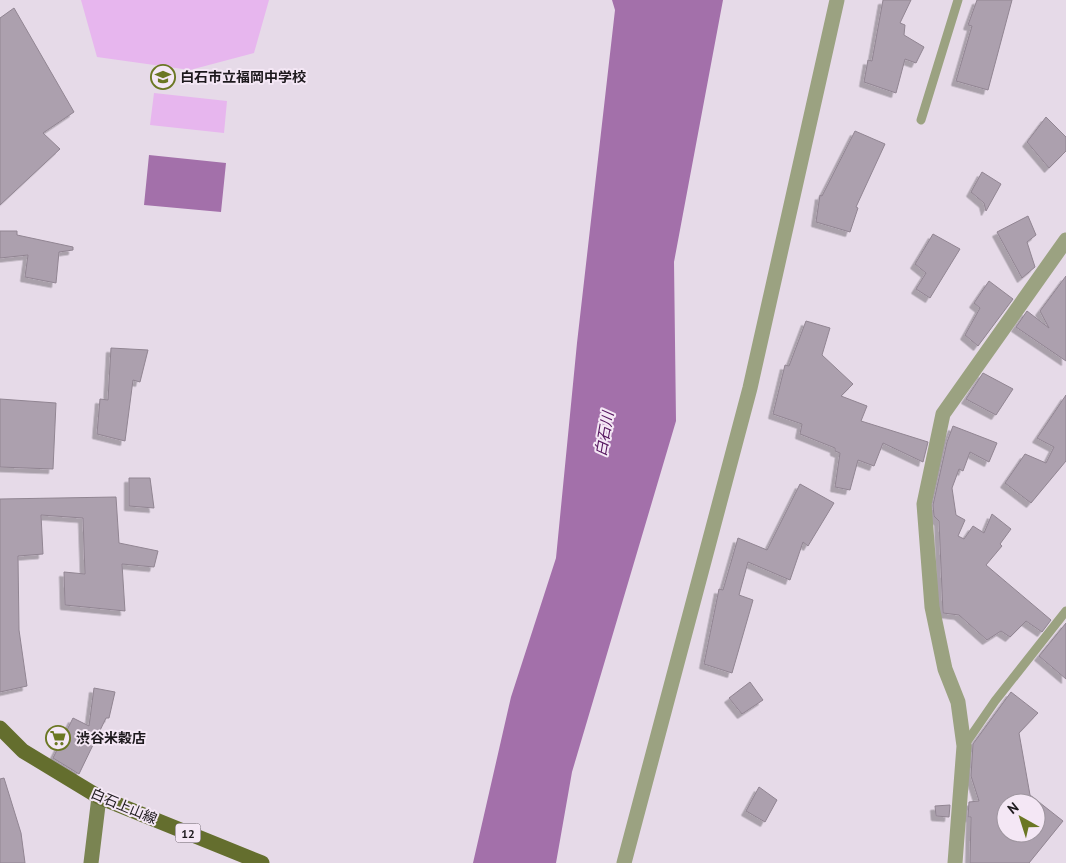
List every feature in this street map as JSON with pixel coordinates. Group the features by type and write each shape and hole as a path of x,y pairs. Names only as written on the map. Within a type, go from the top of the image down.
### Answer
{"main road":[{"name":"白石上山線","path":"0,728 23,751 99,797 262,863"},
{"path":"91,863 99,797"}],"street":[{"path":"624,863 670,682 750,388 837,0"},
{"path":"955,863 964,746 958,702 945,669 932,607 924,504 943,414 1066,240"}],"lane":[{"path":"921,120 958,0"},
{"path":"964,746 995,701 1066,611"}],"shaded area":[{"path":"81,0 269,0 254,53 190,70 97,57"},
{"path":"154,93 227,101 224,133 150,125"}],"water":[{"name":"白石川","path":"612,0 723,0 674,262 676,421 572,772 556,863 473,863 511,697 556,558 577,343 615,10"},
{"path":"149,155 226,163 221,212 144,205"}],"building":[{"path":"883,0 911,0 900,23 905,25 904,35 924,47 916,63 905,59 896,93 864,82 868,60 872,61"},
{"path":"977,0 1012,0 988,90 956,81 972,26 968,25"},
{"path":"14,8 74,112 43,133 60,149 0,205 0,18"},
{"path":"1046,117 1066,137 1066,151 1049,168 1027,142"},
{"path":"855,131 885,144 856,207 858,208 850,232 816,222 820,195 822,196"},
{"path":"982,172 1001,184 986,211 984,203 971,192"},
{"path":"1028,216 1036,235 1027,242 1035,267 1022,278 997,232"},
{"path":"0,231 17,231 17,235 73,247 73,250 59,252 56,283 25,277 28,255 0,258"},
{"path":"933,234 960,249 930,298 916,289 926,273 915,264"},
{"path":"1066,276 1066,361 1016,327 1027,311 1049,328 1040,311"},
{"path":"989,281 1013,299 978,346 965,335 980,308 974,303"},
{"path":"806,321 830,328 822,355 853,384 841,396 867,406 861,421 928,442 923,462 883,443 874,466 858,460 850,490 835,487 840,453 835,451 835,448 800,434 802,424 773,414 785,365 789,366"},
{"path":"111,348 148,350 140,382 133,380 125,441 97,434 100,399 108,400"},
{"path":"983,373 1013,389 996,415 966,399"},
{"path":"1066,395 1066,461 1031,503 1005,483 1025,454 1046,463 1054,447 1037,438"},
{"path":"0,399 56,403 53,469 0,467"},
{"path":"953,426 997,443 989,462 970,452 963,471 959,469 952,488 956,515 965,520 958,536 964,539 973,526 984,533 992,514 1011,529 1000,544 1002,546 986,565 1051,620 1042,632 1026,621 1010,637 1001,631 987,640 959,615 943,613 939,521 934,516 933,505 947,442"},
{"path":"129,478 150,478 154,508 129,506"},
{"path":"800,484 834,503 808,546 803,542 790,580 748,562 739,595 753,600 732,673 704,664 719,589 723,590 738,538 767,550"},
{"path":"116,497 119,543 158,551 154,567 122,564 125,611 65,605 64,572 85,574 83,518 41,515 43,554 18,556 19,630 27,686 0,692 0,499"},
{"path":"1066,623 1066,679 1039,656"},
{"path":"750,682 763,700 742,714 729,698"},
{"path":"94,688 115,692 109,718 106,718 79,774 53,758 73,718 89,726"},
{"path":"1011,692 1038,713 1019,733 1030,793 996,793 996,843 1045,843 1029,863 970,863 971,817 968,817 969,802 979,801 971,776 973,744"},
{"path":"4,778 21,833 25,863 0,863 0,779"},
{"path":"759,787 777,800 765,822 746,811"},
{"path":"950,805 949,817 936,816 935,806"},
{"path":"1046,808 1063,821 1046,842"}],"place":[{"name":"白石市立福岡中学校","path":"163,77"},
{"name":"渋谷米穀店","path":"58,738"}]}
